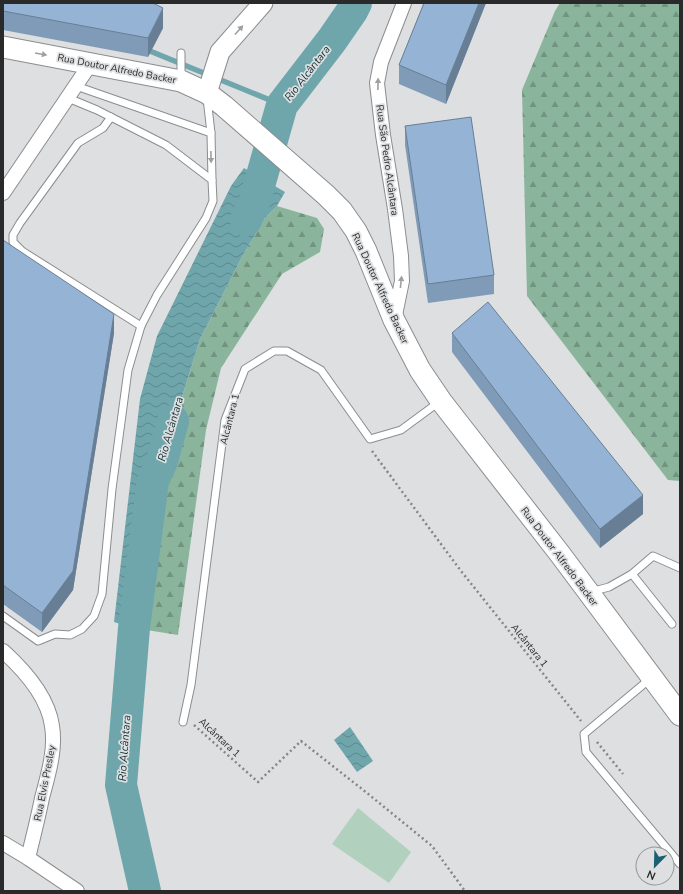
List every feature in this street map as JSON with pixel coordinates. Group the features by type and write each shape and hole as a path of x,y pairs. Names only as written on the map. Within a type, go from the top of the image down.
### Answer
{"main road":[{"path":"209,87 220,52 263,3"},
{"name":"Rua Doutor Alfredo Backer","path":"3,48 91,63 209,87 224,106 326,195 342,211 356,231 366,251 394,320 420,370 441,401 588,592 680,715"}],"street":[{"name":"Rua São Pedro Alcântara","path":"394,320 402,281 401,256 383,135 377,83 381,62 404,3"},
{"path":"3,193 91,63"},
{"name":"Rua Elvis Presley","path":"3,651 20,667 37,689 48,711 52,726 53,750 28,858"},
{"path":"3,843 77,891"}],"lane":[{"path":"181,53 181,81"},
{"path":"76,86 211,133"},
{"path":"3,616 38,641 55,634 70,635 82,629 94,616 102,594 112,489 128,370 141,326 157,295 206,218 213,201 209,87"},
{"path":"68,98 111,117 166,145 212,180"},
{"path":"111,117 103,128 78,143 20,223 13,234 13,242 22,251 141,326"},
{"path":"183,722 191,685 226,420 245,369 274,351 287,351 321,370 370,439 401,430 441,401"},
{"path":"588,592 609,587 632,574 653,556 680,568"},
{"path":"632,574 672,624"},
{"path":"651,678 584,734 586,752 680,864"}],"path":[{"name":"Alcântara 1","path":"370,449 461,571 623,775"},
{"name":"Alcântara 1","path":"192,724 258,782 301,742 432,846 465,891"}],"green space":[{"path":"560,3 680,3 680,481 668,480 527,296 522,90 555,11"},
{"path":"277,206 317,218 324,229 320,252 282,274 221,368 206,430 178,635 134,628 162,461 200,339 243,255 265,218"},
{"path":"358,808 411,852 389,883 332,844"}],"water":[{"path":"244,168 285,192 277,206 265,218 243,255 200,339 162,461 153,481 134,628 114,622 140,399 157,336 231,186"},
{"path":"350,727 373,761 357,772 334,740"}],"building":[{"path":"3,3 153,3 163,8 148,38 3,11"},
{"path":"424,3 479,3 446,85 399,65"},
{"path":"471,117 494,275 428,284 405,126"},
{"path":"3,240 114,314 73,571 42,613 3,585"},
{"path":"488,302 643,495 600,529 452,333"}],"waterway":[{"name":"Rio Alcântara","path":"246,220 255,200 282,105 332,40 356,3"},
{"path":"145,49 282,105"},
{"name":"Rio Alcântara","path":"145,891 121,785 134,628 153,481 162,461 173,421"}]}
